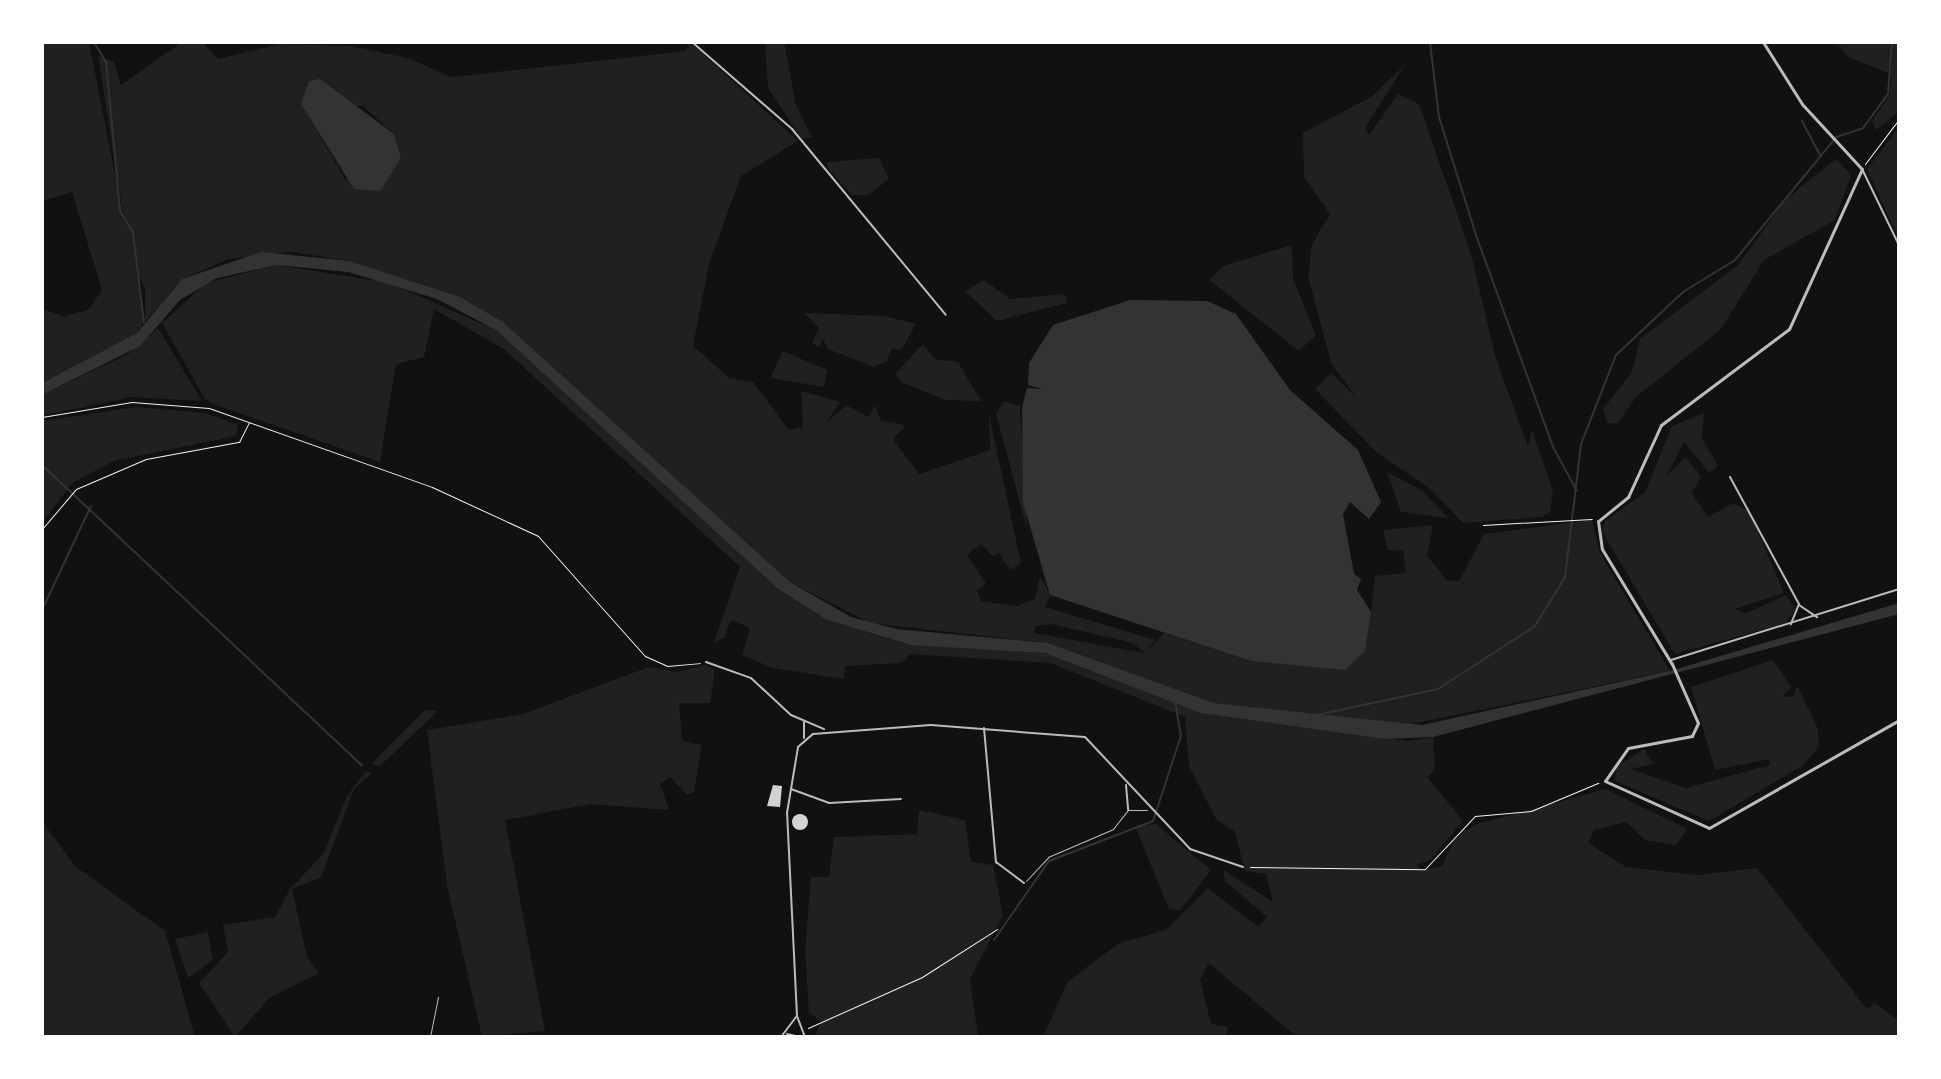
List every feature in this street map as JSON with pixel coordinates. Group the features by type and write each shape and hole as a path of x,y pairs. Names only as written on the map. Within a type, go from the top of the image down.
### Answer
{"street":[{"path":"692,42 792,129 946,315"},
{"path":"1763,42 1834,139 1862,169 1899,245"},
{"path":"1862,169 1789,329 1661,425 1628,497 1598,521 1602,549 1671,662 1698,731 1628,748 1605,781 1683,821 1722,825 1899,720"},
{"path":"1730,477 1799,604 1817,617"},
{"path":"1671,662 1899,589"},
{"path":"1791,624 1799,604"},
{"path":"706,662 759,684 804,722 825,730 984,727 1085,737 1155,818 1214,863 1243,867"},
{"path":"804,722 804,739 790,789 797,1016 805,1037"},
{"path":"984,727 996,862 1024,883"},
{"path":"804,739 825,730"},
{"path":"1126,784 1128,810"},
{"path":"790,789 829,803 901,799"},
{"path":"781,1037 797,1016"},
{"path":"785,1034 800,1037"}],"lane":[{"path":"1024,883 1048,857 1113,829 1128,810 1147,810"},
{"path":"430,1037 438,997"}],"path":[{"path":"1862,169 1899,119"},
{"path":"42,417 132,402 209,408 249,421 520,524 645,656 667,666 706,662"},
{"path":"42,529 76,489 146,459 239,442 249,421"},
{"path":"1483,525 1574,518 1598,521"},
{"path":"1243,867 1425,869 1475,816 1531,811 1605,781"},
{"path":"801,1031 922,977 997,929"}],"shaded area":[{"path":"42,42 89,42 125,226 98,56 114,62 121,85 182,42 202,42 218,59 281,44 349,46 408,58 451,77 685,51 690,42 798,141 741,176 709,264 693,346 729,378 753,382 789,430 803,427 801,391 840,402 826,423 846,405 868,417 875,405 881,421 906,425 893,439 919,474 990,450 989,415 1021,563 1010,570 999,553 992,556 981,544 967,555 986,584 977,590 981,601 1017,606 1035,599 1040,576 1050,595 1045,607 1155,640 1145,653 1164,633 1251,661 1371,612 1375,576 1406,573 1403,550 1388,551 1383,530 1433,525 1427,556 1447,580 1459,581 1484,534 1592,520 1600,553 1670,671 1402,726 1214,703 1048,643 870,623 790,582 503,322 460,297 350,261 292,252 229,259 182,279 145,322 145,289 137,273 143,322 137,333 42,383 42,309 64,316 88,310 102,290 72,192 42,201","holes":["363,106 394,134 401,157 345,179 305,109","1051,624 1133,643 1144,653 1034,633 1035,626"]},
{"path":"765,42 784,42 796,105 812,137 802,139 768,88"},
{"path":"1836,42 1899,42 1899,112 1876,130 1872,121 1890,95 1892,50 1888,73 1848,57"},
{"path":"1405,65 1365,128 1369,135 1398,94 1419,104 1471,254 1495,356 1528,447 1532,430 1553,491 1550,512 1542,517 1463,523 1428,487 1377,453 1315,389 1331,373 1356,397 1331,363 1308,276 1312,244 1330,214 1304,177 1303,133 1371,97"},
{"path":"320,79 394,134 401,157 381,191 354,189 301,104 309,81"},
{"path":"1899,127 1899,240 1867,169"},
{"path":"879,158 889,179 869,195 852,195 828,169 827,162"},
{"path":"1836,159 1851,175 1835,220 1764,260 1721,329 1636,397 1618,423 1607,423 1603,409 1632,372 1640,339 1738,265 1786,199"},
{"path":"1292,245 1293,279 1316,335 1299,351 1209,280 1223,266"},
{"path":"261,252 350,261 460,297 503,322 790,582 851,617 896,629 1048,643 1214,703 1422,725 1670,671 1899,603 1899,614 1433,737 1385,739 1200,713 1045,653 911,645 827,620 777,588 496,330 437,299 348,272 277,265 217,278 180,300 140,346 42,395 42,383 137,333 182,279"},
{"path":"277,265 389,283 496,330 777,588 827,620 902,643 1045,653 1200,713 1408,741 1433,737 1435,769 1427,777 1463,821 1429,861 1416,864 1422,870 1442,866 1454,840 1474,825 1606,789 1687,829 1676,845 1645,840 1626,822 1594,830 1588,843 1626,867 1697,875 1757,868 1867,1009 1875,1003 1899,1021 1899,1037 1297,1037 1209,963 1200,979 1211,1024 1227,1027 1227,1037 1043,1037 1068,981 1119,943 1166,930 1208,888 1258,927 1267,917 1225,881 1223,870 1273,902 1266,874 1245,871 1235,832 1216,819 1189,766 1185,717 1050,663 910,654 902,663 845,666 844,679 773,668 742,655 750,628 731,620 724,638 714,642 740,567 504,349 434,309 424,357 396,364 380,462 216,405 205,399 162,323 206,283"},
{"path":"984,280 1010,299 1065,294 1067,303 997,321 965,291"},
{"path":"1130,300 1207,301 1236,314 1290,390 1358,450 1381,502 1369,519 1350,502 1343,514 1354,574 1361,579 1357,590 1371,612 1365,651 1345,670 1251,661 1050,595 1023,502 1022,408 1027,388 1043,389 1028,385 1029,363 1053,325"},
{"path":"804,313 884,316 916,324 901,351 892,348 887,361 874,367 828,349 823,339 819,347 812,343 819,328"},
{"path":"158,328 202,401 132,397 42,416 42,395 128,354"},
{"path":"923,344 935,359 958,362 981,401 946,400 903,383 895,374"},
{"path":"783,351 827,370 824,387 770,378"},
{"path":"1004,401 1020,406 1027,529 996,413"},
{"path":"136,407 205,413 238,425 236,436 114,461 72,483 42,523 42,421"},
{"path":"1704,413 1702,438 1718,466 1709,473 1684,442 1666,477 1685,457 1701,477 1692,493 1708,517 1733,503 1749,511 1784,593 1734,609 1747,613 1786,595 1795,609 1786,623 1675,654 1602,532 1605,521 1645,492 1672,426"},
{"path":"1387,472 1423,491 1448,518 1401,512"},
{"path":"1773,660 1791,687 1782,697 1794,697 1797,685 1818,729 1819,747 1802,766 1709,821 1615,781 1616,767 1644,749 1654,764 1630,769 1686,788 1770,765 1769,759 1715,770 1691,687"},
{"path":"705,665 715,670 710,703 679,703 682,741 702,745 694,792 687,795 670,777 660,784 669,810 590,804 505,820 545,1031 482,1037 447,885 427,730 523,714 649,667 677,672"},
{"path":"425,710 438,711 379,767 372,763"},
{"path":"366,771 372,773 354,789 321,877 292,889 307,957 319,973 269,998 235,1037 199,983 228,952 223,925 275,917 290,889 324,853 347,796"},
{"path":"919,810 965,820 971,862 993,865 1003,915 970,979 978,1037 815,1037 821,1022 809,1012 805,951 811,877 829,877 834,837 917,834"},
{"path":"42,821 76,867 165,931 195,1037 42,1037"},
{"path":"1156,824 1211,870 1180,911 1169,909 1135,826"},
{"path":"208,932 213,960 188,978 175,939"}],"building":[{"path":"773,785 782,786 780,807 767,806"},
{"path":"800,814 806,816 806,828 800,830 794,828 792,822 794,816"}],"waterway":[{"path":"94,42 106,62 120,211 133,233 144,322"},
{"path":"1430,42 1439,117 1477,238 1553,447 1577,491"},
{"path":"1836,137 1863,128 1888,94 1892,42"},
{"path":"1802,121 1820,155"},
{"path":"1307,717 1438,689 1535,626 1565,577 1581,444 1616,355 1683,292 1735,260 1833,141"},
{"path":"42,465 362,766"},
{"path":"42,610 91,506"},
{"path":"994,940 1049,861 1153,821 1181,736 1175,702"},
{"path":"42,705 42,711"}]}
